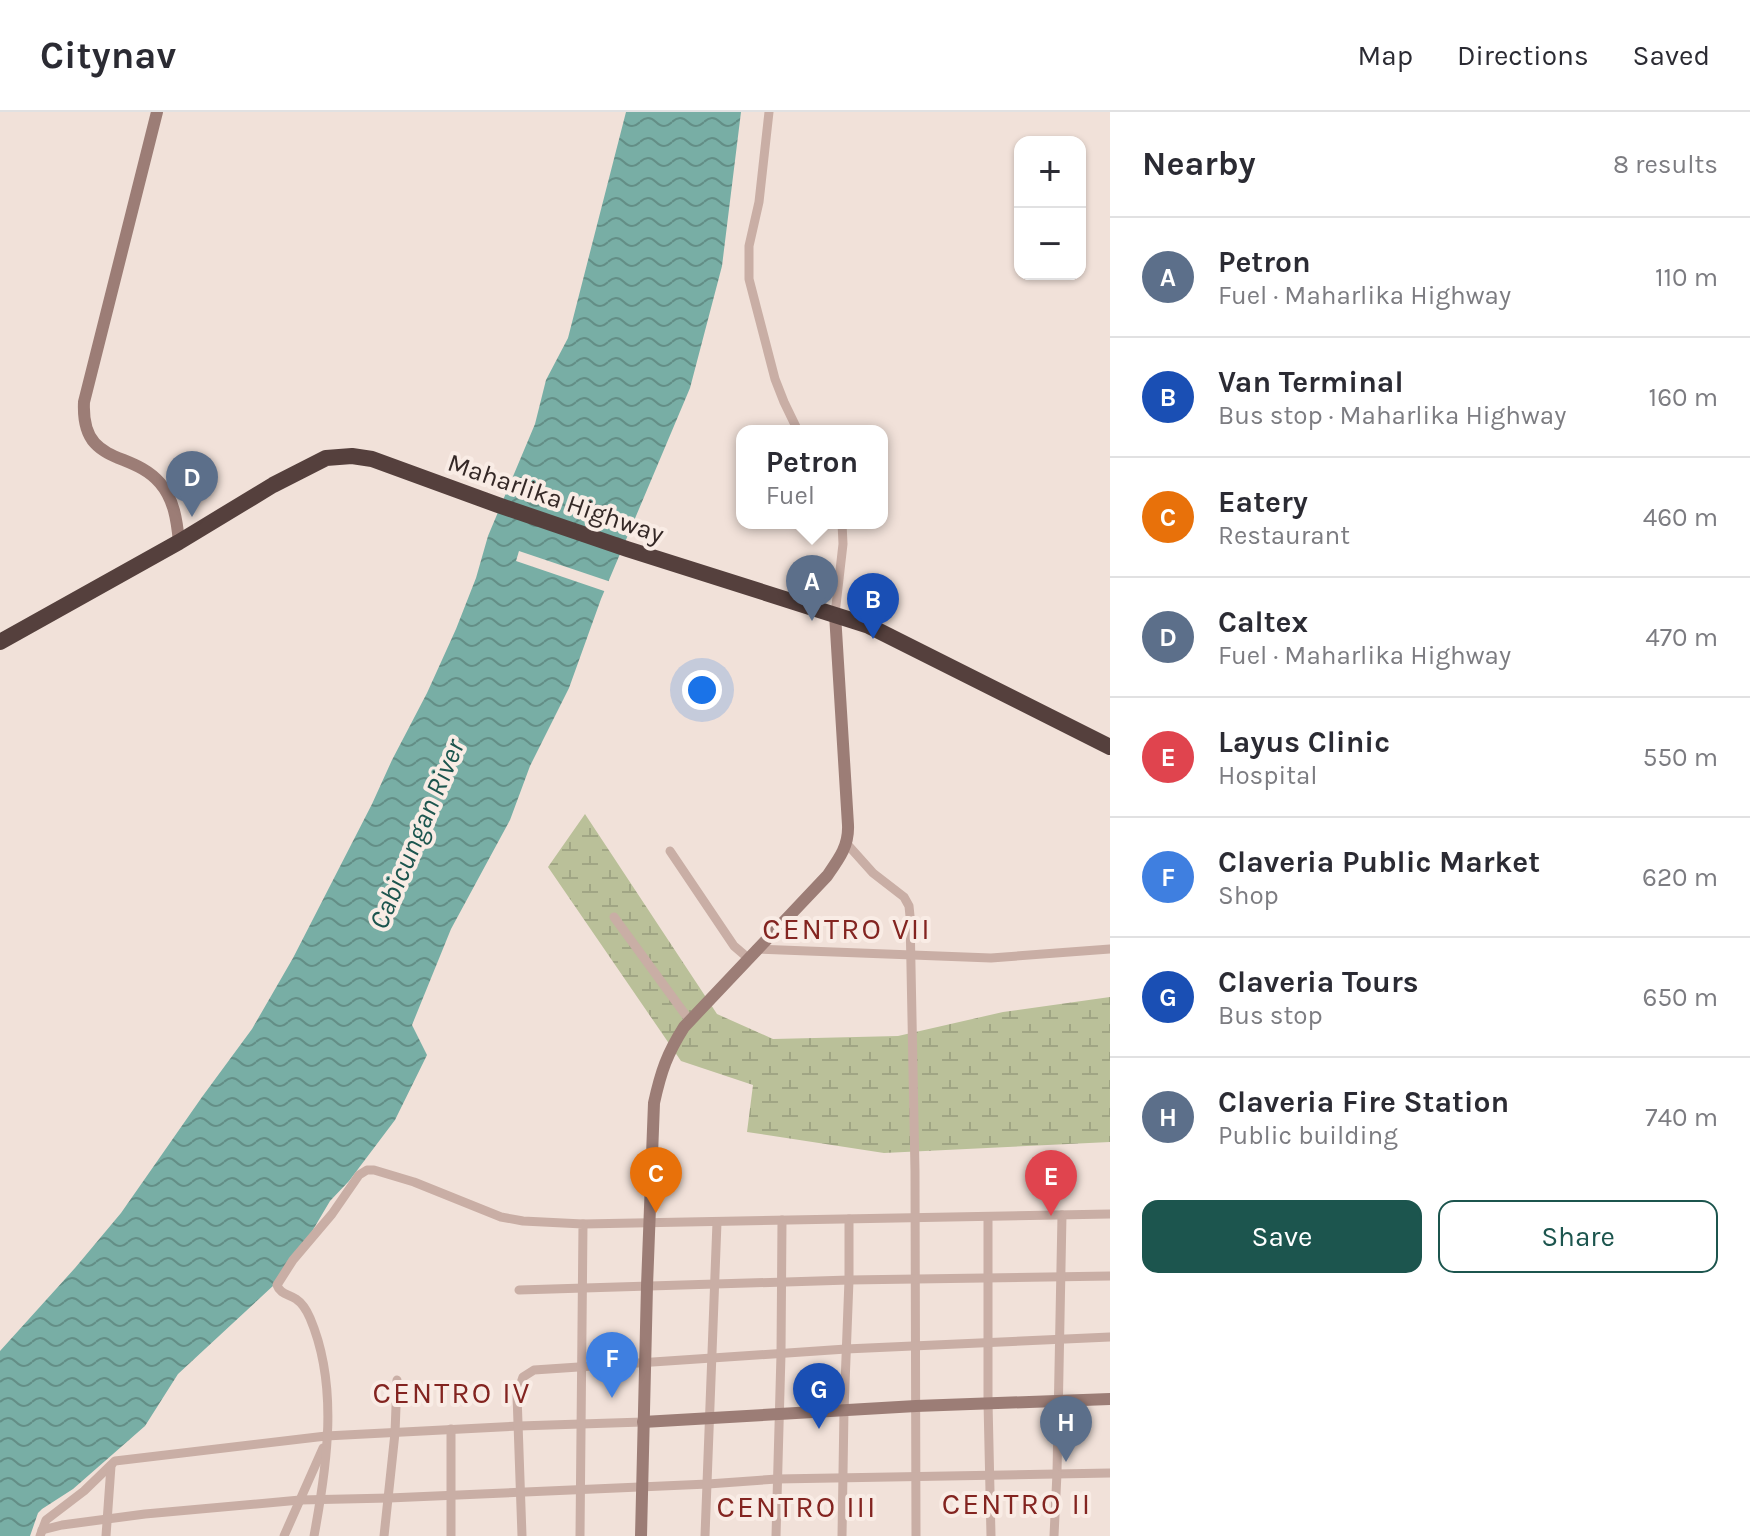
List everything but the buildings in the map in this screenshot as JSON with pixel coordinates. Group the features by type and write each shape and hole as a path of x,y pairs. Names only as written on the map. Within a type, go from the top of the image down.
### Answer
{"highway":[{"name":"Maharlika Highway","path":"0,642 179,542 273,485 326,458 352,456 372,459 627,549 869,626 1110,747"}],"street":[{"path":"157,112 83,415 89,436 103,451 143,469 162,485 175,511 179,542"},
{"path":"769,112 759,202 749,246 749,279 775,379 795,425"},
{"path":"641,1536 654,1103 662,1066 690,1021 827,876 847,844 849,835 835,614 842,529"},
{"path":"847,844 873,873 906,901 911,924 916,1536"},
{"path":"670,851 734,946 752,954 1009,957 1110,949"},
{"path":"614,917 690,1021"},
{"path":"314,1536 321,1500 326,1439 324,1367 309,1315 301,1303 280,1292 277,1285 363,1171 374,1170 414,1182 501,1217 523,1221 583,1224 1110,1214"},
{"path":"1054,1536 1062,1215"},
{"path":"988,1217 991,1536"},
{"path":"842,1536 849,1219"},
{"path":"776,1536 782,1220"},
{"path":"705,1536 717,1222"},
{"path":"580,1536 583,1224"},
{"path":"519,1290 1110,1276"},
{"path":"522,1536 517,1395 526,1375 534,1370 846,1349 1110,1337"},
{"path":"384,1536 395,1433 397,1380"},
{"path":"41,1533 46,1520 84,1491 115,1461 451,1429 708,1419 988,1402 1110,1399"},
{"path":"451,1429 451,1536"},
{"path":"284,1536 326,1439"},
{"path":"106,1536 111,1466"},
{"path":"41,1533 62,1525 145,1514 300,1500 777,1479 1110,1473"}],"green space":[{"path":"585,814 717,1014 773,1039 898,1036 1003,1012 1110,997 1110,1142 884,1153 747,1132 753,1085 681,1061 548,867"}],"water":[{"name":"Cabicungan River","path":"626,112 741,112 722,266 690,388 601,599 569,688 530,766 510,820 451,929 412,1025 427,1055 395,1120 330,1201 288,1272 178,1374 145,1426 73,1489 38,1513 30,1536 0,1536 0,1351 121,1213 252,1029 293,958 372,804 456,629 488,536 535,424 546,380 568,338"}],"pier":[{"path":"519,551 611,582 607,592 516,561"}],"place":[{"name":"Caltex","path":"192,517"},
{"name":"Petron","path":"812,621"},
{"name":"Van Terminal","path":"873,639"},
{"name":"Eatery","path":"656,1213"},
{"name":"Layus Clinic","path":"1051,1216"},
{"name":"Claveria Public Market","path":"612,1398"},
{"name":"Claveria Tours","path":"819,1429"},
{"name":"Claveria Fire Station","path":"1066,1462"}],"district":[{"name":"CENTRO VII","path":"847,929"},
{"name":"CENTRO IV","path":"452,1393"},
{"name":"CENTRO II","path":"1017,1504"},
{"name":"CENTRO III","path":"797,1507"}]}
